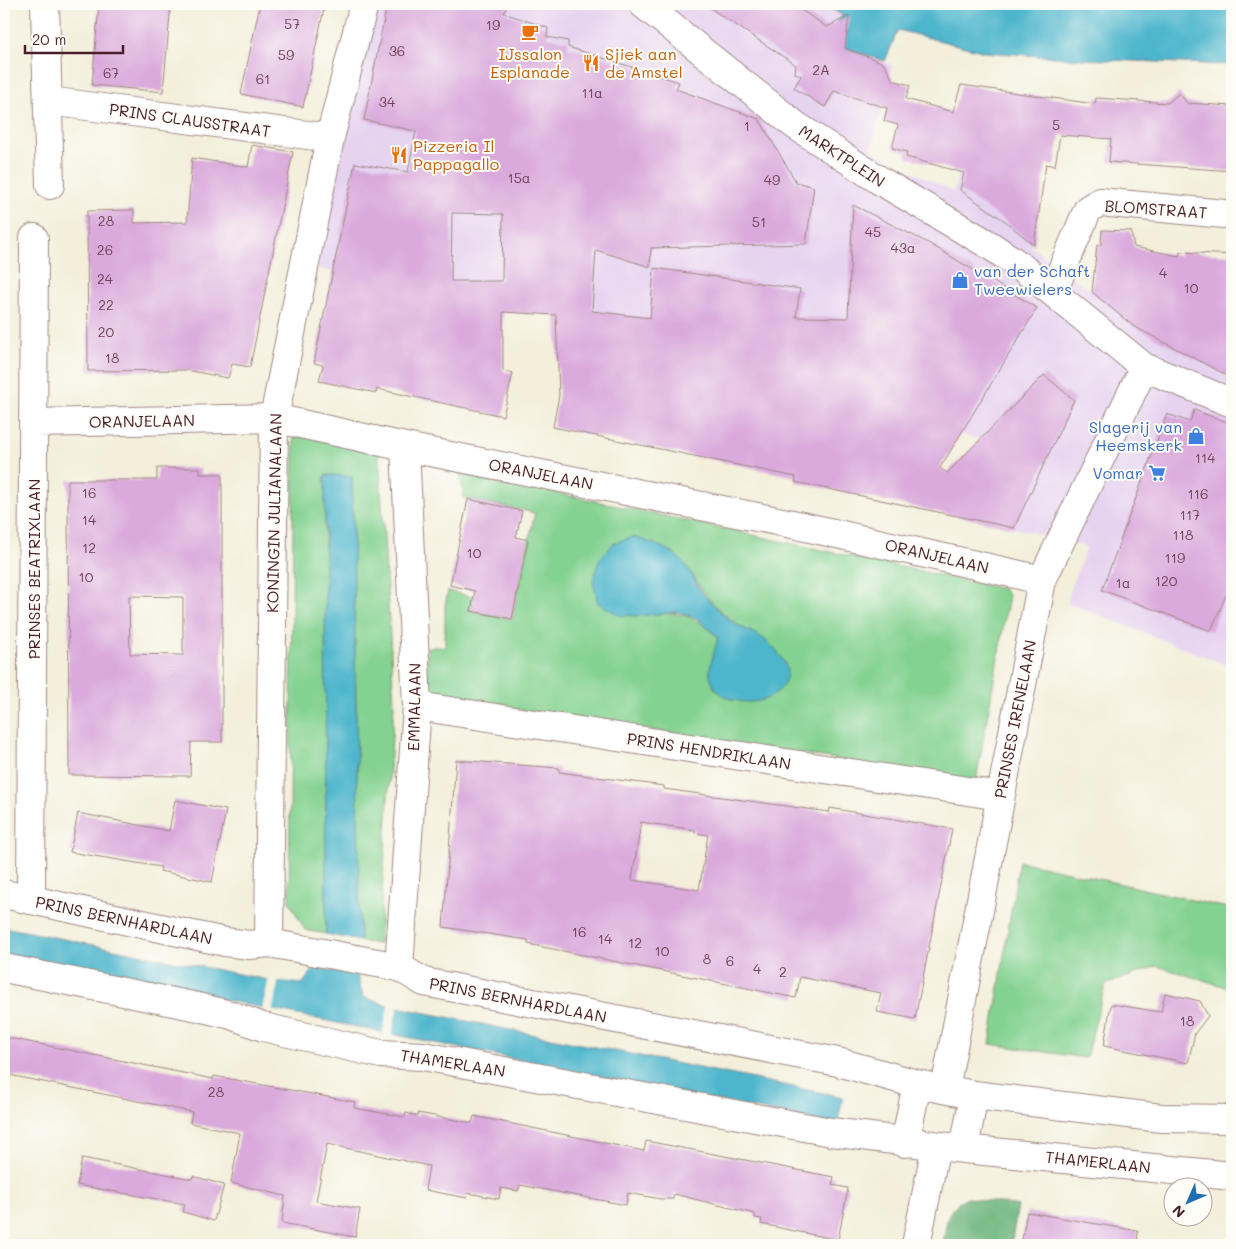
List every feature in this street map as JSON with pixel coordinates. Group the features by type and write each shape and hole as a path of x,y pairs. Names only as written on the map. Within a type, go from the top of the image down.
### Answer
{"street":[{"path":"45,4 50,184"},
{"name":"KONINGIN JULIANALAAN","path":"269,942 274,418 330,138 364,4"},
{"name":"MARKTPLEIN","path":"642,4 795,125 879,180 991,246 1053,292 1144,367 1232,403"},
{"name":"PRINS CLAUSSTRAAT","path":"49,102 330,138"},
{"name":"BLOMSTRAAT","path":"1053,292 1088,209 1100,202 1224,214"},
{"name":"PRINSES BEATRIXLAAN","path":"31,900 35,422 34,238"},
{"name":"PRINSES IRENELAAN","path":"945,1090 1042,580 1144,367"},
{"name":"ORANJELAAN","path":"35,422 274,418 405,447 798,525 1042,580"},
{"name":"EMMALAAN","path":"399,967 417,706 405,447"},
{"name":"PRINS HENDRIKLAAN","path":"417,706 1000,796"},
{"name":"PRINS BERNHARDLAAN","path":"4,894 225,942 250,945 269,942 399,967 424,982 838,1062 916,1084 974,1095"},
{"name":"THAMERLAAN","path":"4,968 215,1011 263,1027 381,1054 423,1056 831,1132 905,1143 1232,1176"},
{"path":"905,1143 916,1084"},
{"path":"964,1149 974,1095 1161,1118 1232,1119"},
{"path":"916,1245 936,1146"}],"shaded area":[{"path":"364,4 825,4 843,16 843,24 848,29 839,46 892,65 871,151 954,192 968,134 1043,168 1031,247 1091,291 1095,263 1232,325 1232,667 1068,603 1071,588 1087,547 1014,528 1048,455 557,340 556,313 503,312 415,290 305,266"}],"green space":[{"path":"294,435 379,453 394,704 379,944 360,941 352,476 325,475 326,934 305,930 289,901"},
{"path":"460,472 1003,589 1009,595 976,781 439,697 428,693 427,647 445,647 445,605 448,591 472,597 470,611 512,619 535,513 464,498","holes":["692,573 714,605 746,630 734,701 714,688 710,674 718,637 697,621 684,615 657,614"]},
{"path":"1019,861 1232,909 1232,989 1157,966 1105,985 1086,1058 990,1044"},
{"path":"968,1198 1018,1206 1011,1245 943,1245 948,1217 951,1211 960,1202"}],"water":[{"path":"825,4 1232,4 1232,65 1083,59 985,52 898,30 885,61 838,46 847,34 848,29 843,24 837,22 843,16"},
{"path":"325,475 352,476 360,941 326,934"},
{"path":"633,537 662,547 682,560 699,588 718,610 731,621 769,643 782,658 787,668 782,686 773,695 761,700 748,702 734,700 723,695 714,686 710,674 718,637 698,619 678,612 637,616 619,615 598,603 593,582 599,560 614,543"},
{"path":"4,927 268,980 302,984 315,968 357,975 363,997 387,1005 843,1097 837,1125 4,955"}],"pier":[{"path":"269,978 279,979 272,1012 262,1010"},
{"path":"389,1003 398,1005 391,1037 382,1035"}],"building":[{"path":"99,4 171,4 163,92 92,85"},
{"path":"260,4 325,4 303,107 241,94"},
{"path":"387,4 508,4 504,13 548,28 547,37 568,41 568,47 679,82 676,89 759,119 796,182 814,187 806,244 651,248 650,267 596,250 592,311 650,318 654,268 800,289 796,317 848,318 853,205 930,244 1037,308 940,468 947,473 1044,375 1074,400 1014,528 795,482 796,477 553,427 559,395 556,315 503,312 503,371 513,373 503,416 377,389 376,393 319,381 323,365 314,363 355,163 408,172 416,131 364,120","holes":["452,213 503,214 502,281 451,281"]},
{"path":"704,4 792,4 827,27 849,16 845,48 879,61 885,65 893,80 910,85 906,99 953,112 961,85 1095,104 1096,98 1168,103 1179,93 1187,103 1232,106 1232,171 1109,162 1111,139 1060,135 1055,166 1046,164 1034,245 1005,221 960,190 964,173 906,157 907,152 892,148 898,125 884,121 887,108 834,91 825,107 794,88 801,76 795,73 796,65"},
{"path":"252,145 293,152 250,367 232,364 228,378 186,370 88,371 87,211 134,210 134,223 187,222 192,158 248,167"},
{"path":"1102,230 1131,231 1134,247 1179,256 1180,252 1232,255 1232,378 1133,326 1092,292 1097,245 1101,245"},
{"path":"1194,410 1232,424 1232,597 1226,595 1211,631 1102,590 1167,414 1190,422"},
{"path":"157,468 200,468 200,474 222,474 222,742 191,742 190,776 69,775 68,480 157,480","holes":["129,596 183,597 183,655 130,654"]},
{"path":"468,499 522,511 516,537 528,540 512,619 471,611 475,591 450,585"},
{"path":"456,760 559,768 559,772 664,786 664,789 829,812 830,808 952,829 915,1019 877,1012 881,993 800,977 796,998 528,944 528,940 443,927","holes":["641,822 695,830 695,833 708,835 699,890 632,880"]},
{"path":"175,800 226,810 212,882 160,871 161,867 70,852 78,813 169,831"},
{"path":"1165,993 1200,1001 1208,1016 1195,1033 1188,1063 1104,1046 1111,1004 1161,1012"},
{"path":"4,1037 213,1079 214,1076 355,1102 354,1108 405,1117 406,1113 418,1116 418,1113 472,1123 474,1116 644,1151 646,1141 834,1177 832,1185 848,1188 838,1240 761,1224 762,1219 755,1218 755,1214 674,1194 673,1199 661,1199 628,1193 626,1205 520,1185 518,1191 501,1188 499,1199 468,1193 467,1198 425,1190 429,1166 327,1144 316,1201 360,1209 355,1237 282,1223 285,1196 231,1183 240,1133 190,1123 192,1112 4,1074"},
{"path":"82,1158 192,1179 193,1176 224,1185 214,1221 183,1212 185,1204 77,1185"},
{"path":"1027,1212 1138,1231 1137,1245 1021,1245"}],"place":[{"name":"IJssalon Esplanade","path":"530,32"},
{"name":"Sjiek aan de Amstel","path":"591,63"},
{"name":"Pizzeria Il Pappagallo","path":"399,155"},
{"name":"van der Schaft Tweewielers","path":"960,280"},
{"name":"Slagerij van Heemskerk","path":"1196,436"},
{"name":"Vomar","path":"1157,473"}]}
